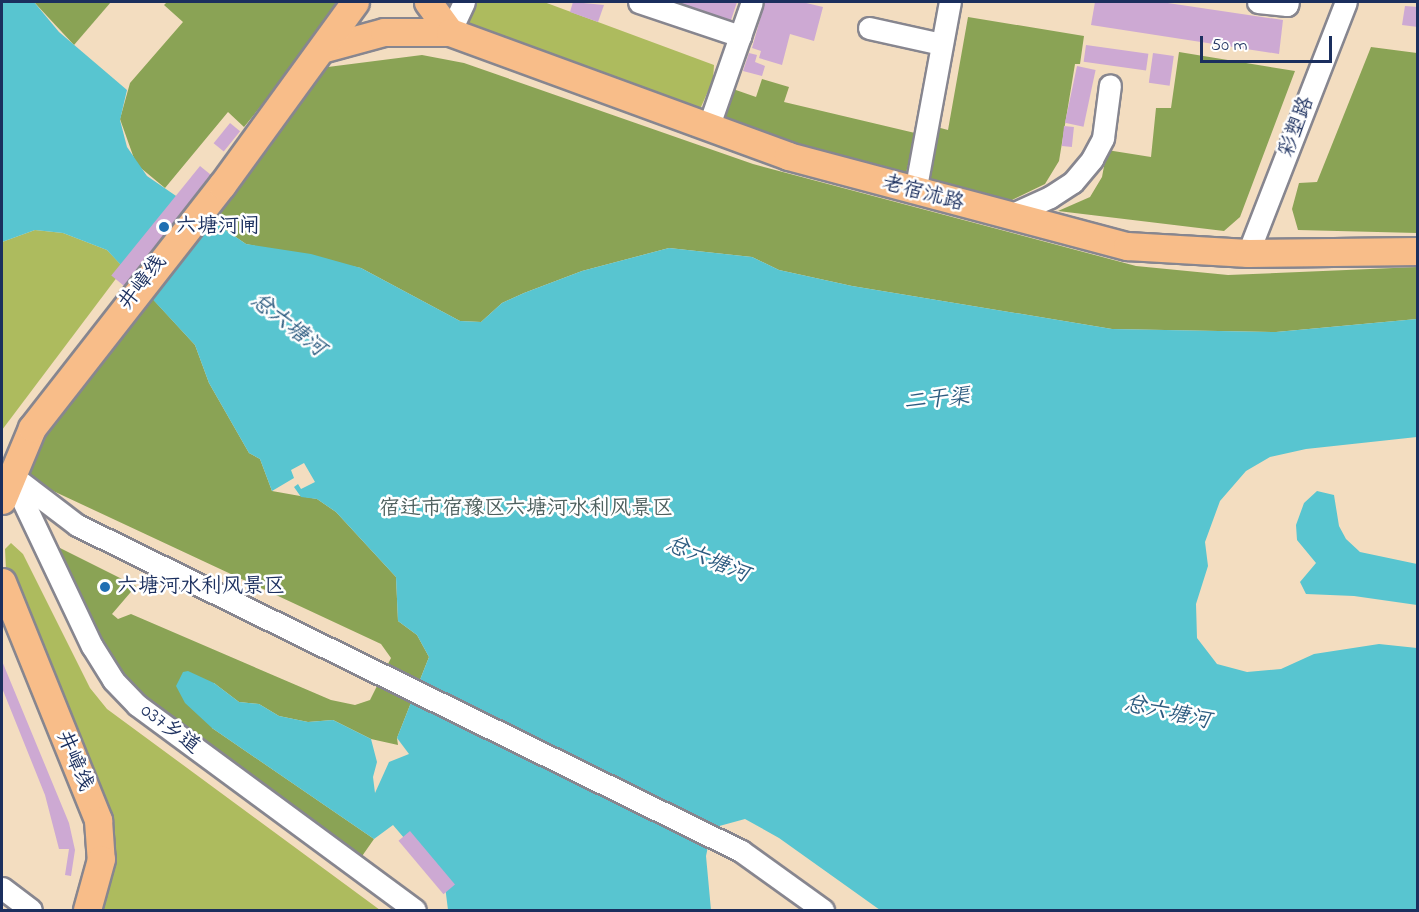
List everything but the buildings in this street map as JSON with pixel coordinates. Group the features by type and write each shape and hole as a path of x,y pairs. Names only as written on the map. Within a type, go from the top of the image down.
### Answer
{"main road":[{"name":"井嶂线","path":"2,500 10,474 32,428 131,298 222,185 325,48 355,2"},
{"path":"428,2 450,32"},
{"name":"老宿沭路","path":"325,48 384,32 450,32 788,156 915,192 1127,246 1248,253 1418,251"},
{"name":"井嶂线","path":"2,582 6,604 98,820 101,859 87,910"}],"street":[{"path":"450,32 464,2"},
{"path":"639,2 740,36"},
{"path":"708,128 752,2"},
{"path":"915,192 950,2"},
{"path":"1258,2 1287,5 1288,2"},
{"name":"彩塑路","path":"1248,253 1346,2"},
{"path":"869,28 941,45"},
{"path":"1008,216 1050,197 1074,182 1092,159 1103,138 1110,85"},
{"path":"10,474 77,525 741,851 822,910"},
{"name":"037乡道","path":"10,474 92,646 113,680 137,705 415,910"},
{"path":"2,888 31,910"}],"green space":[{"path":"34,2 111,2 74,45"},
{"path":"167,2 345,2 244,127 228,112 165,188 136,164 120,119 130,83 183,22 164,5"},
{"path":"445,2 544,2 714,65 713,80 701,107 695,109 487,33 454,14"},
{"path":"968,17 1084,36 1080,64 1075,64 1059,161 1045,184 1010,201 923,181 933,126 948,130"},
{"path":"1371,47 1417,53 1417,233 1298,230 1292,209 1299,183 1317,182"},
{"path":"1179,52 1295,71 1240,217 1224,231 1058,211 1090,197 1102,177 1107,150 1151,157 1156,108 1171,108"},
{"path":"422,55 464,63 753,164 1136,266 1228,275 1417,267 1417,319 1276,332 1112,329 852,286 779,270 752,257 669,248 582,271 524,293 502,303 481,322 460,321 361,268 246,244 208,218 320,68"},
{"path":"762,79 789,87 784,102 915,133 905,178 864,168 726,120 724,111 733,89 756,97"},
{"path":"35,230 63,233 107,250 124,268 2,430 2,242"},
{"path":"149,295 195,345 209,383 249,453 260,459 272,491 317,499 336,512 396,577 398,621 417,635 429,657 397,738 398,745 371,739 333,720 308,722 279,716 259,704 239,702 214,683 212,728 374,839 360,859 133,689 86,618 54,545 136,586 112,614 118,619 131,614 331,700 355,705 370,700 391,658 381,644 36,483 27,470 40,437"},
{"path":"11,543 23,554 90,688 107,709 380,910 102,910 107,875 101,795 6,570 5,549"}],"water":[{"name":"宿迁市宿豫区六塘河水利风景区","path":"2,2 34,2 59,32 127,90 120,120 127,147 147,176 246,244 311,254 361,268 460,321 481,322 502,303 524,293 582,271 669,248 752,257 779,270 852,286 1112,329 1276,332 1417,319 1417,437 1306,449 1270,457 1246,471 1220,501 1205,542 1208,566 1196,604 1197,638 1217,664 1247,672 1281,669 1314,654 1379,644 1417,648 1417,910 880,910 779,838 745,819 712,828 706,856 711,910 448,910 445,886 393,825 374,839 212,728 185,703 176,686 183,672 188,671 214,683 239,702 259,704 279,716 308,722 333,720 371,739 377,762 373,777 375,793 389,762 409,754 397,738 429,657 417,635 398,621 396,577 336,512 317,499 301,497 294,487 298,484 301,489 315,482 304,463 291,470 294,478 272,491 260,459 249,453 209,383 195,345 107,250 63,233 35,230 2,242"},
{"path":"1317,491 1334,495 1339,526 1346,539 1360,552 1417,564 1417,605 1354,596 1306,594 1300,582 1316,563 1297,540 1296,525 1304,503"}],"place":[{"name":"六塘河闸","path":"164,227"},
{"name":"六塘河水利风景区","path":"105,587"}],"water label":[{"name":"总六塘河","path":"287,326"},
{"name":"二干渠","path":"937,401"},
{"name":"总六塘河","path":"707,561"},
{"name":"总六塘河","path":"1167,714"}]}
